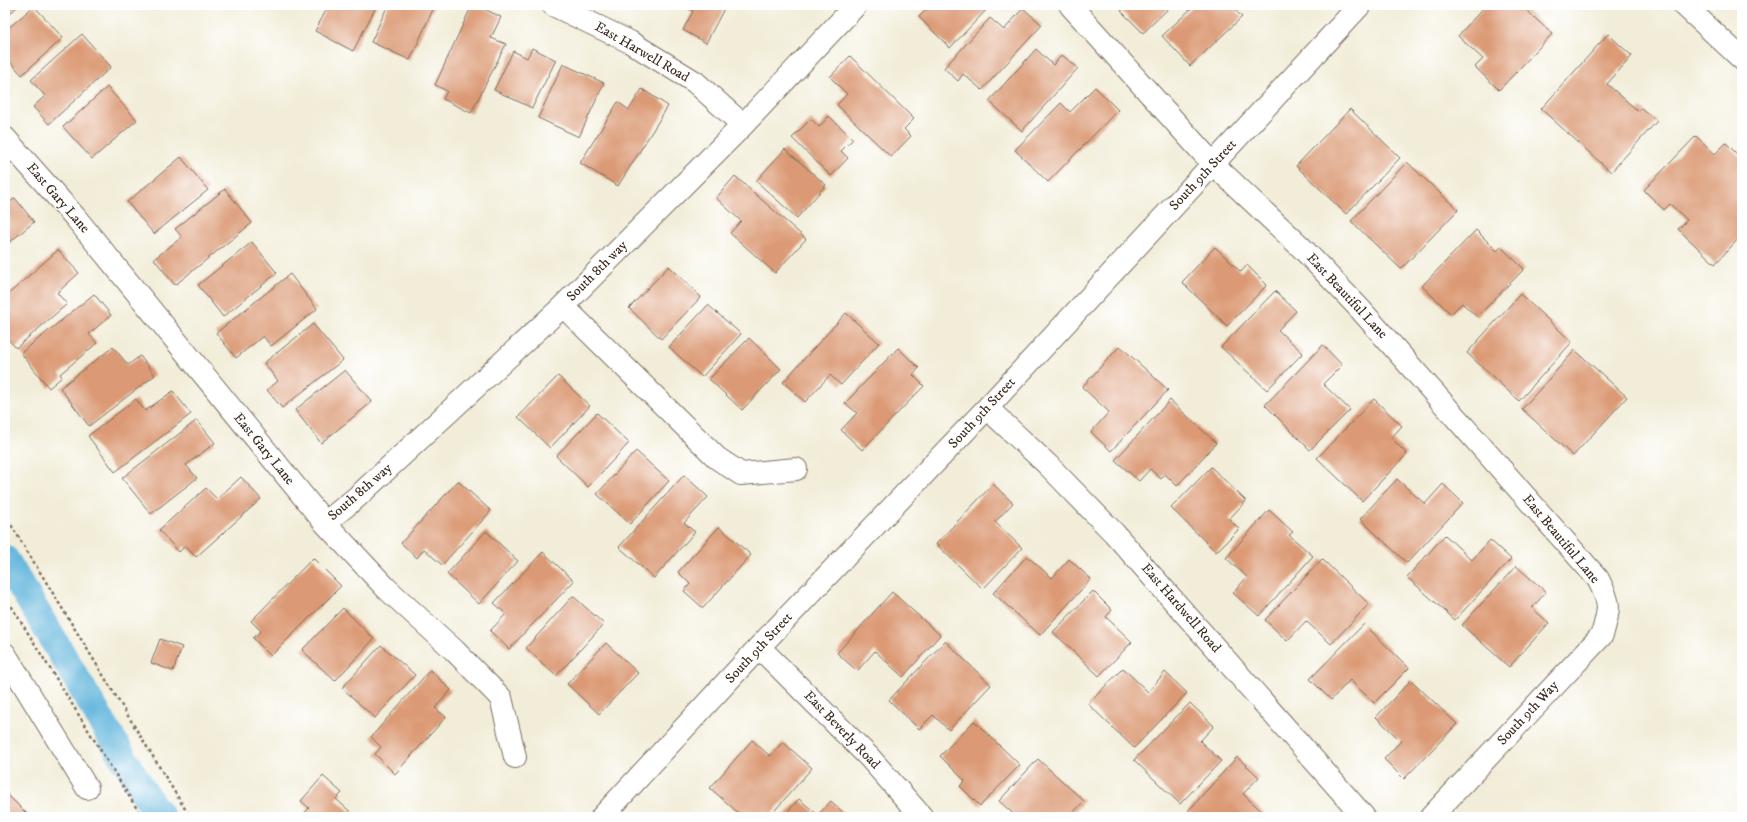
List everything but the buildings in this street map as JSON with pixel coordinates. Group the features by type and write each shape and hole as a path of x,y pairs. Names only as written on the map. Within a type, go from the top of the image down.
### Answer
{"street":[{"name":"East Harwell Road","path":"553,5 630,42 695,82 743,125"},
{"name":"South 8th way","path":"325,523 362,491 563,306 743,125 856,5"},
{"name":"East Beautiful Lane","path":"1070,5 1213,164 1302,248 1365,315 1598,579 1608,600"},
{"name":"South 9th Street","path":"602,817 759,647 987,408 1360,5"},
{"path":"1684,5 1742,59"},
{"name":"East Gary Lane","path":"5,138 80,223 325,523 386,588 454,650 501,698 515,756"},
{"path":"563,306 717,458 741,474 796,469"},
{"name":"East Hardwell Road","path":"987,408 1048,465 1114,533 1364,817"},
{"name":"South 9th Way","path":"1431,817 1602,635 1607,618 1608,600"},
{"name":"East Beverly Road","path":"759,647 869,757 922,817"},
{"path":"5,654 87,788"}],"path":[{"path":"5,515 190,817"},
{"path":"5,596 142,817"}],"waterway":[{"path":"5,559 148,799 161,817"}]}
